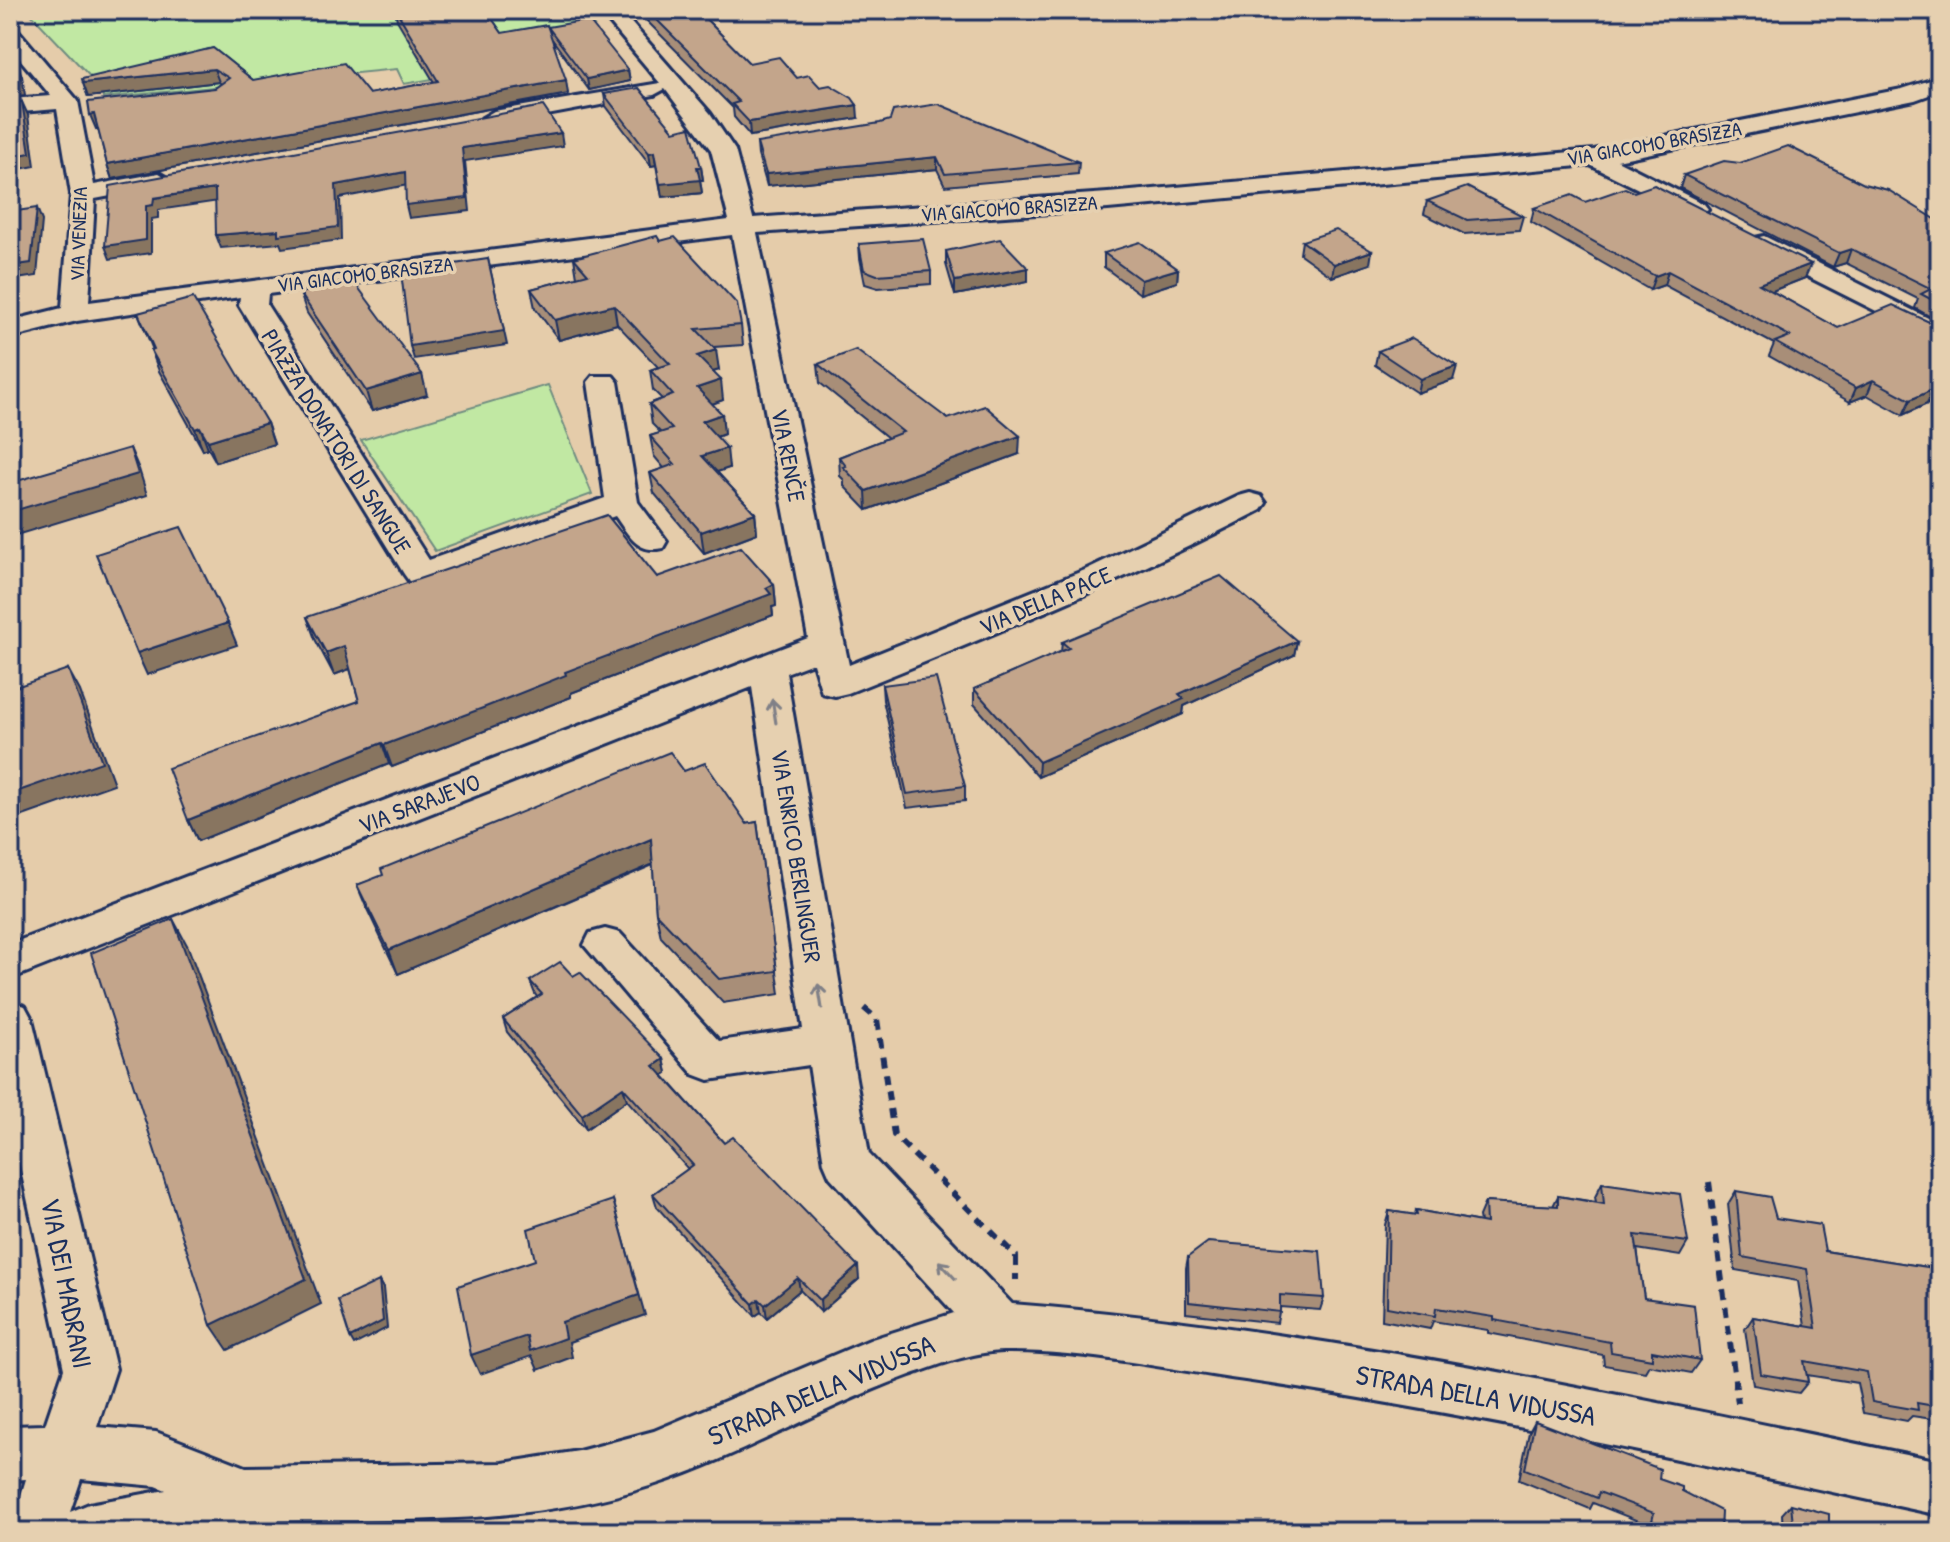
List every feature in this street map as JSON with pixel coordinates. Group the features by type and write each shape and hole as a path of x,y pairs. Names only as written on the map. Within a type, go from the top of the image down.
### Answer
{"street":[{"path":"609,10 673,84 723,150 754,145"},
{"name":"VIA VENEZIA","path":"10,33 67,105 83,194 75,313"},
{"path":"471,122 673,84"},
{"name":"VIA GIACOMO BRASIZZA","path":"10,330 75,313 743,226 1124,200 1594,157 1907,95 1940,84"},
{"path":"10,106 98,105"},
{"name":"VIA RENČE","path":"723,150 743,226 835,684"},
{"path":"1594,157 1719,221"},
{"path":"83,194 176,177"},
{"path":"1746,235 1940,335"},
{"name":"PIAZZA DONATORI DI SANGUE","path":"255,288 253,305 421,574 622,503"},
{"path":"603,382 622,503 651,541"},
{"name":"VIA DELLA PACE","path":"835,684 1059,596 1171,545 1250,503"},
{"name":"VIA SARAJEVO","path":"10,962 827,644"},
{"name":"VIA ENRICO BERLINGUER","path":"767,667 847,1163 1008,1328"},
{"path":"605,945 709,1061 828,1044"},
{"name":"VIA DEI MADRANI","path":"10,1019 90,1369 65,1451"},
{"name":"STRADA DELLA VIDUSSA","path":"89,1532 203,1510 246,1494 503,1490 579,1478 654,1458 697,1442 872,1364 943,1339 1008,1328 1098,1335 1298,1363 1531,1403 1940,1488"},
{"path":"10,1453 65,1451 156,1459 246,1494"},
{"path":"36,1532 65,1451"}],"path":[{"path":"857,1002 877,1019 894,1135 1016,1256 1008,1328"},
{"path":"1709,1182 1744,1448"}],"green space":[{"path":"27,10 593,10 598,17 591,22 594,26 510,41 524,63 404,84 397,69 103,98 101,88"},
{"path":"548,385 592,494 435,551 361,440"}],"building":[{"path":"396,10 486,10 502,33 547,25 566,80 107,164 88,102 215,88 229,78 214,69 83,83 82,79 213,48 253,80 344,63 369,94 438,81"},
{"path":"647,10 697,10 749,63 779,57 797,78 809,75 820,87 830,85 852,98 857,105 749,122 732,104 739,102"},
{"path":"588,20 628,70 587,79 548,27"},
{"path":"10,56 17,63 20,83 10,84"},
{"path":"639,88 674,131 690,127 701,167 697,167 700,180 660,184 654,152 649,153 604,94"},
{"path":"10,101 22,102 30,153 10,157"},
{"path":"938,104 1079,162 945,174 937,157 766,174 757,143 880,123 890,120 893,111"},
{"path":"543,106 561,133 462,148 467,198 406,205 405,172 336,185 338,227 278,235 278,230 216,235 215,189 154,198 153,205 146,206 146,240 105,246 110,186"},
{"path":"1788,146 1864,184 1888,190 1940,222 1940,304 1921,294 1931,289 1928,287 1851,249 1839,253 1684,175 1724,161 1740,163"},
{"path":"1654,185 1811,264 1759,284 1838,328 1893,305 1940,327 1940,392 1934,389 1910,400 1873,380 1856,388 1775,342 1790,336 1668,271 1655,276 1534,208 1572,195 1585,202 1625,188 1634,192"},
{"path":"1467,187 1523,216 1467,220 1427,201"},
{"path":"37,208 31,263 10,266 10,212"},
{"path":"1336,230 1372,251 1334,264 1302,241"},
{"path":"657,236 660,241 675,237 737,304 741,325 696,329 716,350 697,356 721,380 697,388 722,414 702,421 727,448 702,456 755,513 701,532 650,473 675,464 650,436 672,429 649,404 673,395 650,370 670,364 614,305 555,320 531,289 588,274 574,258"},
{"path":"923,239 931,271 877,275 864,270 859,244"},
{"path":"1000,239 1028,268 955,281 946,251"},
{"path":"1140,242 1178,269 1141,280 1104,253"},
{"path":"488,259 504,331 410,346 401,272"},
{"path":"352,279 422,374 366,391 300,293"},
{"path":"193,298 267,423 208,441 200,427 195,429 151,350 154,349 138,313"},
{"path":"1412,338 1457,366 1420,379 1378,351"},
{"path":"856,350 948,419 985,406 1020,436 866,491 843,467 846,466 839,457 903,432 818,364"},
{"path":"130,448 138,474 10,512 10,483"},
{"path":"607,515 657,577 741,547 774,584 766,588 771,594 188,820 168,768 359,701 344,646 326,653 307,617"},
{"path":"181,527 228,623 137,653 96,554"},
{"path":"1221,576 1297,641 1179,694 1184,699 1039,762 974,689 1069,648 1062,642"},
{"path":"68,669 102,762 10,794 10,689"},
{"path":"936,678 965,786 907,794 882,685"},
{"path":"670,752 684,771 705,763 747,824 757,822 777,971 719,979 656,913 651,839 389,950 357,885 383,875 381,869"},
{"path":"173,919 306,1279 211,1325 91,953"},
{"path":"560,962 573,976 580,972 664,1059 654,1066 724,1143 733,1137 858,1266 820,1300 798,1278 765,1305 759,1299 753,1304 653,1194 693,1165 623,1087 582,1115 503,1019 542,994 530,981"},
{"path":"1602,1183 1680,1194 1688,1242 1635,1235 1644,1298 1694,1305 1700,1360 1652,1351 1652,1359 1611,1352 1610,1342 1494,1320 1494,1317 1436,1308 1435,1316 1387,1307 1389,1211 1417,1215 1416,1210 1486,1223 1485,1202 1558,1206 1558,1196 1604,1204"},
{"path":"1736,1191 1770,1197 1776,1218 1820,1225 1825,1251 1940,1269 1940,1407 1917,1403 1918,1410 1872,1402 1867,1372 1804,1361 1808,1382 1761,1374 1753,1317 1816,1328 1807,1269 1742,1257"},
{"path":"613,1200 639,1295 562,1322 565,1338 530,1351 527,1336 471,1355 458,1286 535,1260 528,1229"},
{"path":"1208,1242 1320,1251 1324,1298 1280,1295 1280,1312 1189,1302 1188,1257"},
{"path":"379,1281 383,1321 350,1338 338,1300"},
{"path":"1535,1421 1660,1469 1659,1479 1682,1487 1682,1491 1721,1511 1720,1532 1684,1532 1652,1521 1654,1513 1599,1492 1597,1498 1525,1469"},
{"path":"1791,1504 1829,1514 1829,1527 1842,1532 1794,1532"}]}
